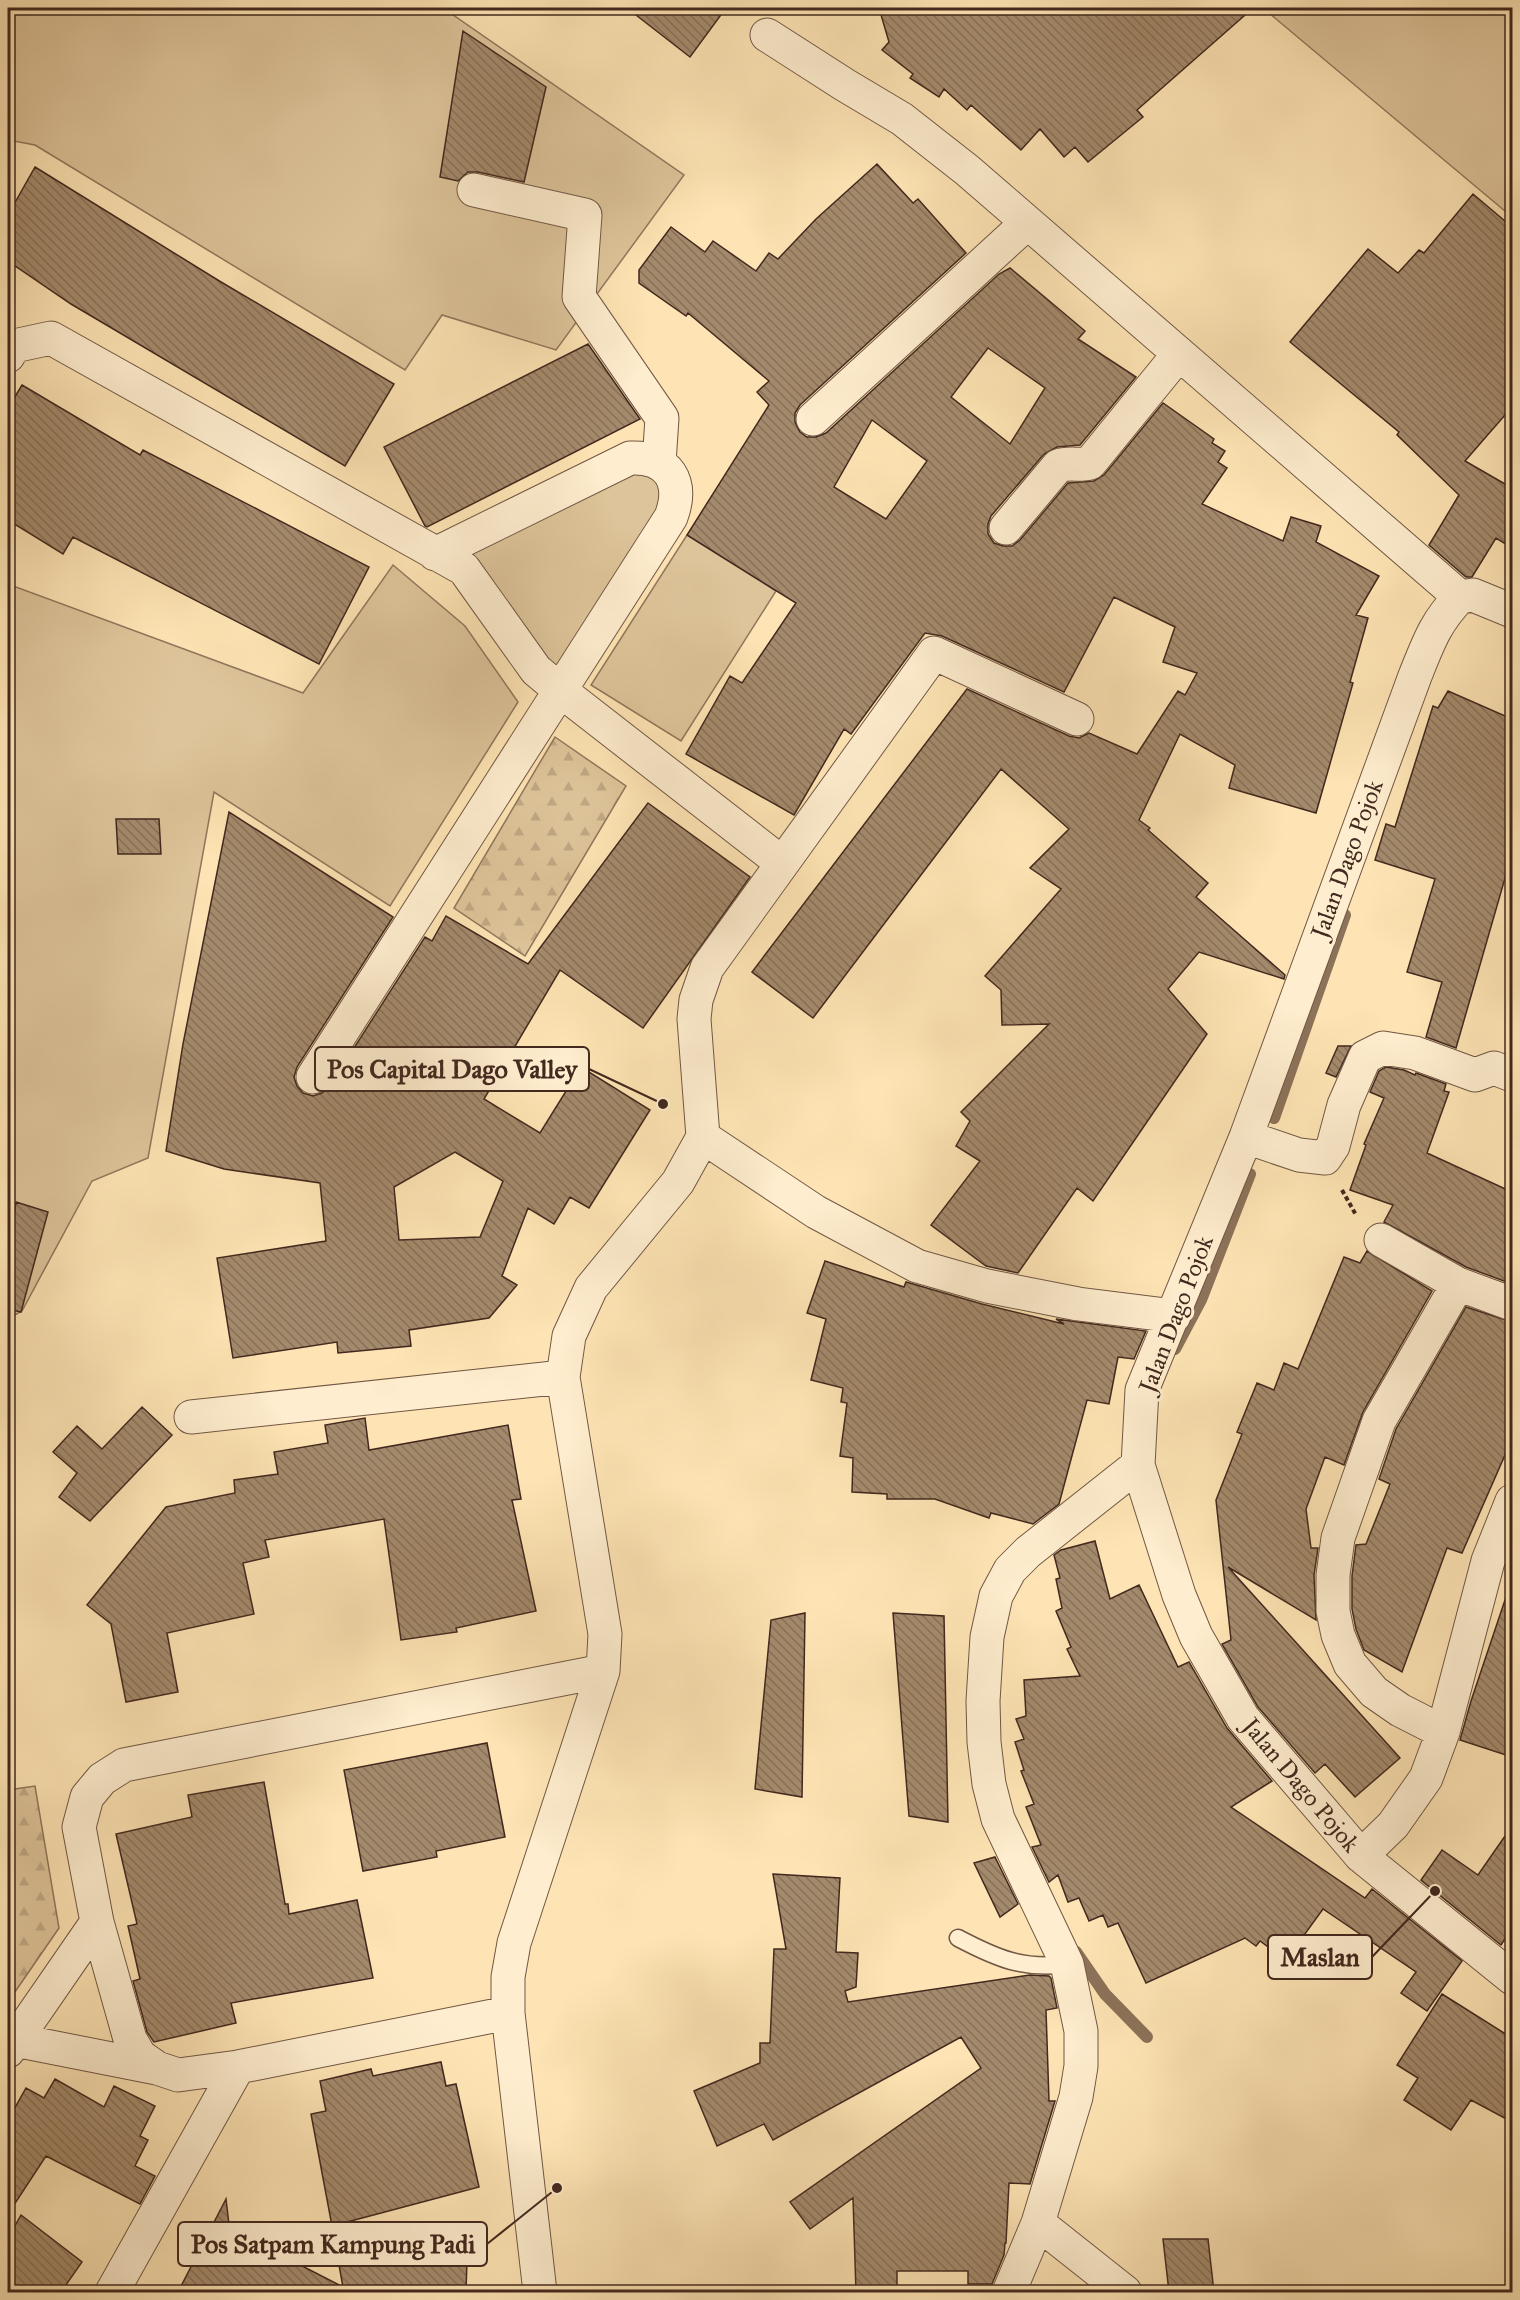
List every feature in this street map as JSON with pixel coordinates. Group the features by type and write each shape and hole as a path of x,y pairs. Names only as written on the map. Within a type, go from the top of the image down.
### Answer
{"street":[{"path":"767,35 902,119 967,171 1178,355 1466,596 1512,611"},
{"path":"474,190 585,216 579,297 662,418 659,463"},
{"path":"813,419 1027,223"},
{"path":"8,356 14,346 51,338 464,569 536,670 782,862"},
{"path":"1006,528 1058,466 1066,463 1079,466 1090,463 1178,355"},
{"path":"313,1077 670,517 677,501 676,486 670,472 659,463 645,458 630,458 435,554"},
{"name":"Jalan Dago Pojok","path":"1466,596 1444,614 1434,629 1246,1137 1142,1390 1138,1465 1179,1595 1196,1636 1243,1718 1361,1856 1512,1978"},
{"path":"540,2292 508,2013 508,1977 514,1943 603,1671 605,1634 563,1377 569,1336 591,1288 678,1182 703,1137 694,1019 700,985 707,968 934,652 1077,719"},
{"path":"1246,1137 1299,1155 1325,1158 1333,1146 1344,1105 1365,1057 1383,1048 1415,1053 1475,1075 1494,1068 1512,1075"},
{"path":"703,1137 816,1212 916,1266 987,1286 1067,1302 1174,1316"},
{"path":"1381,1240 1458,1284 1512,1304"},
{"path":"1443,1732 1400,1710 1374,1692 1350,1664 1334,1619 1333,1575 1338,1538 1378,1421 1458,1284"},
{"path":"191,1417 563,1377"},
{"path":"1009,2292 1038,2223 1076,2097 1081,2066 1081,2031 1067,1964 998,1819 989,1784 984,1742 983,1701 987,1637 996,1596 1010,1570 1028,1552 1138,1465"},
{"path":"1361,1856 1393,1825 1426,1778 1443,1732 1485,1571 1512,1501"},
{"path":"157,2068 140,2056 130,2039 97,1922 79,1827 87,1797 102,1779 124,1765 603,1671"},
{"path":"97,1922 11,2045 157,2068 178,2075 238,2067 508,2013"},
{"path":"112,2292 238,2067"},
{"path":"1038,2223 1125,2292"}],"lane":[{"path":"958,1938 992,1956 1022,1964 1050,1966 1067,1964"}],"path":[{"path":"1325,1158 1353,1211 1381,1240"}],"green space":[{"path":"8,8 448,8 449,12 684,175 556,350 442,315 405,370 35,145 8,140"},
{"path":"1263,8 1512,8 1512,217"},
{"path":"631,464 670,488 559,682 449,554"},
{"path":"687,535 776,591 681,741 591,685"},
{"path":"393,565 465,626 518,702 390,906 214,792 148,1158 92,1181 22,1311 8,1319 8,584 303,693"},
{"path":"555,737 626,786 525,956 454,908"},
{"path":"35,1786 59,1928 8,2002 8,1790"}],"building":[{"path":"627,8 726,8 690,57"},
{"path":"879,8 1253,8 1137,110 1143,117 1088,162 1075,147 1064,157 1040,129 1021,150 971,105 967,110 944,89 939,97 910,78 913,74 882,50 889,42"},
{"path":"463,31 546,87 524,182 478,172 468,172 458,181 440,177"},
{"path":"877,164 913,203 918,199 966,253 800,405 795,413 795,422 800,432 807,437 816,437 826,433 999,274 1010,268 1085,331 1078,339 1136,377 1080,445 1057,447 1044,454 991,516 988,534 994,543 1012,546 1020,540 1068,483 1094,481 1104,475 1163,403 1214,439 1212,443 1225,451 1218,462 1227,468 1202,504 1283,541 1291,517 1321,526 1316,542 1379,576 1356,615 1368,618 1350,682 1353,683 1316,813 1229,788 1235,765 1180,734 1139,820 1208,883 1196,897 1285,975 1284,979 1199,952 1168,989 1207,1034 1093,1201 1077,1188 1018,1273 986,1266 931,1225 980,1161 956,1146 970,1121 961,1112 1049,1024 1002,1025 1001,990 985,976 1061,889 1030,868 1069,829 1001,769 813,1018 752,972 967,689 1069,736 1079,738 1089,733 1137,754 1178,691 1185,695 1197,673 1163,662 1175,627 1114,597 1064,692 942,636 925,633 851,734 844,729 794,815 686,754 730,676 742,683 796,603 687,535 769,405 757,392 769,381 688,313 686,316 639,283 639,270 671,227 705,252 713,241 756,271 769,253 778,259 816,219","holes":["988,348 1045,388 1010,444 951,397","872,420 927,461 886,519 834,487"]},
{"path":"35,167 221,282 394,384 345,466 71,304 8,261 8,215"},
{"path":"1473,194 1512,227 1512,407 1465,461 1512,488 1512,548 1496,538 1472,577 1466,577 1429,545 1459,495 1397,435 1399,432 1290,342 1368,249 1398,273 1419,250 1424,253"},
{"path":"588,344 640,419 425,526 384,447"},
{"path":"22,385 140,455 143,450 369,567 319,664 73,537 63,554 8,520 8,408"},
{"path":"1448,691 1512,719 1512,854 1456,1048 1426,1037 1442,982 1407,972 1435,879 1375,860 1386,824 1395,827 1433,706 1438,708"},
{"path":"648,803 750,877 643,1028 560,970 484,1099 540,1133 581,1067 650,1110 589,1208 570,1197 554,1224 528,1208 502,1276 517,1285 489,1318 409,1330 411,1346 338,1353 337,1342 233,1358 217,1258 326,1241 320,1183 224,1169 166,1151 183,1044 229,812 393,917 297,1067 294,1077 303,1093 313,1096 329,1087 425,937 432,941 446,916 528,964","holes":["455,1152 503,1181 480,1237 399,1240 394,1187"]},
{"path":"116,819 159,819 161,854 118,854"},
{"path":"1338,1046 1351,1046 1336,1077 1326,1073"},
{"path":"1386,1067 1404,1070 1415,1075 1416,1073 1446,1084 1444,1091 1449,1092 1427,1153 1512,1192 1512,1284 1466,1267 1384,1222 1393,1205 1350,1190 1366,1145 1364,1144 1384,1098 1370,1092 1379,1071"},
{"path":"16,1202 48,1212 21,1312 8,1309 8,1258"},
{"path":"1367,1251 1432,1291 1363,1412 1344,1465 1325,1457 1306,1509 1311,1548 1318,1548 1314,1575 1316,1620 1228,1567 1400,1758 1355,1797 1325,1764 1315,1773 1258,1707 1222,1644 1231,1640 1216,1500 1242,1434 1237,1432 1257,1383 1274,1390 1284,1363 1298,1369 1344,1257 1360,1263"},
{"path":"825,1261 904,1287 906,1282 1064,1324 1056,1319 1146,1331 1134,1359 1118,1357 1109,1404 1087,1400 1059,1504 1033,1524 991,1513 989,1518 935,1499 887,1499 887,1494 852,1492 853,1458 840,1456 847,1403 841,1402 843,1388 811,1380 826,1319 807,1313"},
{"path":"1466,1307 1512,1322 1512,1439 1462,1553 1447,1548 1402,1672 1364,1650 1356,1629 1352,1609 1352,1576 1356,1545 1366,1544 1390,1484 1379,1479 1396,1429"},
{"path":"142,1407 172,1435 90,1521 59,1497 77,1473 53,1452 77,1426 102,1449"},
{"path":"365,1418 369,1450 508,1425 521,1499 512,1500 536,1611 456,1628 457,1632 401,1640 384,1519 265,1540 269,1557 243,1563 254,1614 167,1633 178,1692 126,1702 111,1624 87,1605 166,1507 235,1493 234,1480 278,1474 274,1452 328,1443 325,1425"},
{"path":"1095,1541 1110,1599 1139,1585 1178,1667 1189,1662 1227,1728 1272,1781 1231,1807 1365,1898 1372,1889 1462,1961 1427,2011 1401,1993 1416,1972 1323,1909 1286,1960 1260,1941 1256,1946 1245,1938 1146,1983 1118,1923 1108,1927 1103,1915 1089,1921 1079,1898 1068,1902 1058,1875 1049,1882 1032,1847 1041,1845 1026,1807 1034,1804 1021,1771 1024,1770 1015,1742 1024,1739 1016,1719 1026,1716 1024,1680 1080,1676 1067,1649 1071,1647 1056,1611 1062,1608 1056,1579 1060,1578 1054,1555 1061,1550"},
{"path":"1507,1594 1512,1595 1512,1757 1460,1740"},
{"path":"805,1613 802,1797 755,1789 771,1620"},
{"path":"893,1613 944,1616 948,1822 909,1816"},
{"path":"487,1743 505,1837 436,1851 437,1857 363,1871 344,1770"},
{"path":"264,1782 285,1904 288,1904 289,1914 357,1900 373,1978 231,2003 236,2023 154,2042 147,2032 133,1981 140,1979 128,1926 137,1924 116,1834 192,1817 188,1795"},
{"path":"1512,1826 1512,1928 1501,1945 1421,1880 1442,1850 1478,1875"},
{"path":"995,1857 1018,1904 1000,1917 974,1863"},
{"path":"773,1874 840,1878 836,1952 858,1953 856,1987 845,1991 848,2002 1030,1975 1051,1978 1057,2008 1046,2010 1049,2101 1055,2101 1030,2184 1009,2183 1004,2255 992,2284 968,2284 968,2271 897,2271 897,2292 856,2292 853,2198 810,2229 790,2202 981,2068 961,2037 773,2140 764,2124 717,2146 694,2091 760,2063 760,2043 770,2043 774,1949 786,1949"},
{"path":"1442,1994 1512,2038 1512,2122 1471,2100 1451,2130 1404,2100 1418,2078 1397,2065"},
{"path":"441,2062 446,2086 456,2084 479,2187 332,2226 311,2114 326,2111 320,2081 371,2069 373,2076"},
{"path":"55,2079 104,2107 114,2086 155,2106 140,2136 148,2140 135,2166 155,2176 140,2204 46,2156 8,2214 8,2120 26,2088 44,2098"},
{"path":"226,2199 232,2250 273,2251 343,2287 337,2254 467,2260 466,2292 178,2292"},
{"path":"21,2215 82,2262 61,2292 8,2292 8,2238"},
{"path":"1163,2239 1208,2239 1214,2292 1169,2292"}],"waterway":[{"path":"1274,1118 1345,915"},
{"path":"1175,1349 1201,1300 1250,1174"},
{"path":"1076,1952 1105,1994 1147,2037"}],"place":[{"name":"Pos Capital Dago Valley","path":"663,1104"},
{"name":"Maslan","path":"1435,1891"},
{"name":"Pos Satpam Kampung Padi","path":"557,2188"}]}
